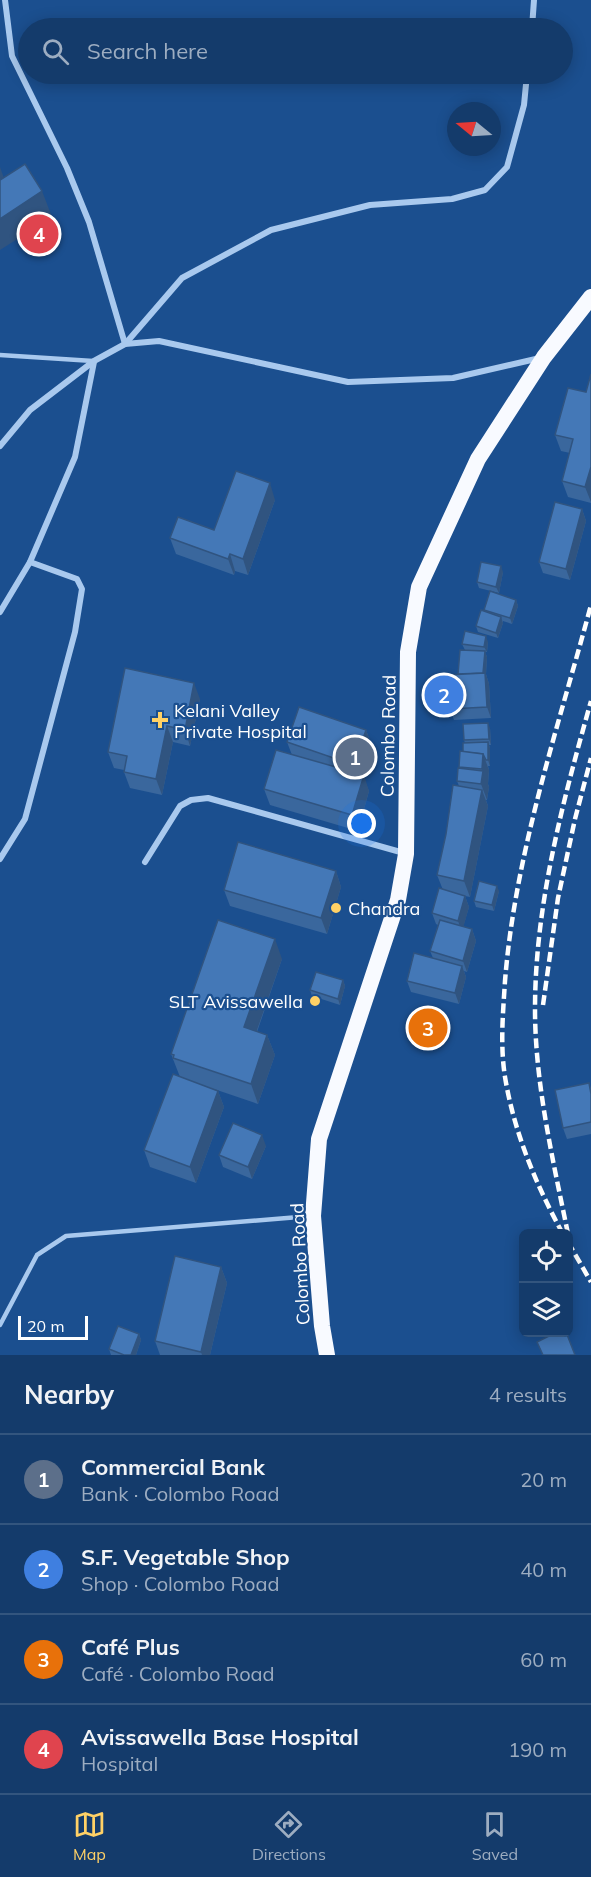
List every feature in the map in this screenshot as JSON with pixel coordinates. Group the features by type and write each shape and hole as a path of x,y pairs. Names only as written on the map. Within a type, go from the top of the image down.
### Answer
{"highway":[{"name":"Colombo Road","path":"327,1355 322,1326 314,1216 319,1139 398,900 406,854 408,652 419,587 478,459 544,357 591,297"}],"street":[{"path":"4,0 12,56 18,68"},
{"path":"533,18 534,0"},
{"path":"26,84 68,168 89,222 125,344"},
{"path":"0,446 30,410 94,361 125,344 182,278 271,230 370,205 452,199 484,190 507,167 524,105 526,84"},
{"path":"125,344 159,340 348,382 453,378 544,357"},
{"path":"0,612 30,562 75,457 94,361"},
{"path":"0,859 25,819 75,632 82,589 77,579 30,562"},
{"path":"145,862 180,806 191,800 208,798 406,854"}],"lane":[{"path":"0,356 94,361"},
{"path":"0,1324 37,1256 66,1236 314,1216"}],"building":[{"path":"25,164 42,191 0,219 0,180"},
{"path":"591,374 591,467 585,487 562,481 573,439 555,435 568,388 586,392"},
{"path":"236,471 270,483 243,559 230,554 228,559 170,538 178,517 214,530"},
{"path":"555,502 582,509 566,569 539,562"},
{"path":"481,562 501,566 496,587 477,582"},
{"path":"490,591 516,600 510,618 484,610"},
{"path":"481,610 501,617 496,633 476,626"},
{"path":"465,631 486,636 484,647 462,644"},
{"path":"460,650 485,651 483,673 458,674"},
{"name":"Kelani Valley Private Hospital","path":"125,668 194,683 185,730 167,726 156,779 124,772 127,756 108,752"},
{"path":"485,673 487,707 450,709 447,675"},
{"path":"299,707 366,730 354,765 287,742"},
{"path":"488,723 489,739 464,740 463,724"},
{"path":"488,742 488,760 483,754 463,752 463,743"},
{"path":"276,750 364,775 352,815 264,789"},
{"path":"460,751 483,754 482,769 459,767"},
{"path":"458,768 483,771 481,784 457,781"},
{"path":"453,785 482,790 464,881 437,875"},
{"path":"238,842 336,871 321,918 224,890"},
{"path":"479,881 497,886 492,905 474,901"},
{"path":"439,888 465,896 458,921 432,913"},
{"path":"218,920 275,939 244,1027 267,1035 251,1084 173,1058 174,1055 171,1054"},
{"path":"440,920 472,929 463,961 430,951"},
{"path":"414,953 462,966 455,993 407,981"},
{"path":"316,972 343,980 338,999 310,990"},
{"path":"173,1074 218,1091 190,1167 144,1150"},
{"path":"589,1083 591,1122 563,1128 555,1090"},
{"path":"233,1123 262,1135 248,1167 219,1155"},
{"path":"175,1256 221,1267 201,1352 155,1341"},
{"path":"118,1326 139,1334 131,1355 124,1355 109,1349"},
{"path":"547,1337 568,1337 575,1355 543,1355 537,1342"}],"railway":[{"path":"560,1229 535,1177 514,1118 503,1065 503,1017 510,933 528,839 591,605"},
{"path":"567,1229 541,1094 536,1037 536,970 552,853 591,701"},
{"path":"543,1005 558,898 591,758"},
{"path":"573,1251 591,1282"}],"place":[{"name":"Avissawella Base Hospital","path":"39,234"},
{"name":"S.F. Vegetable Shop","path":"444,695"},
{"name":"Kelani Valley Private Hospital","path":"160,720"},
{"name":"Commercial Bank","path":"355,757"},
{"name":"Chandra","path":"336,908"},
{"name":"SLT Avissawella","path":"315,1001"},
{"name":"Café Plus","path":"428,1028"}]}
